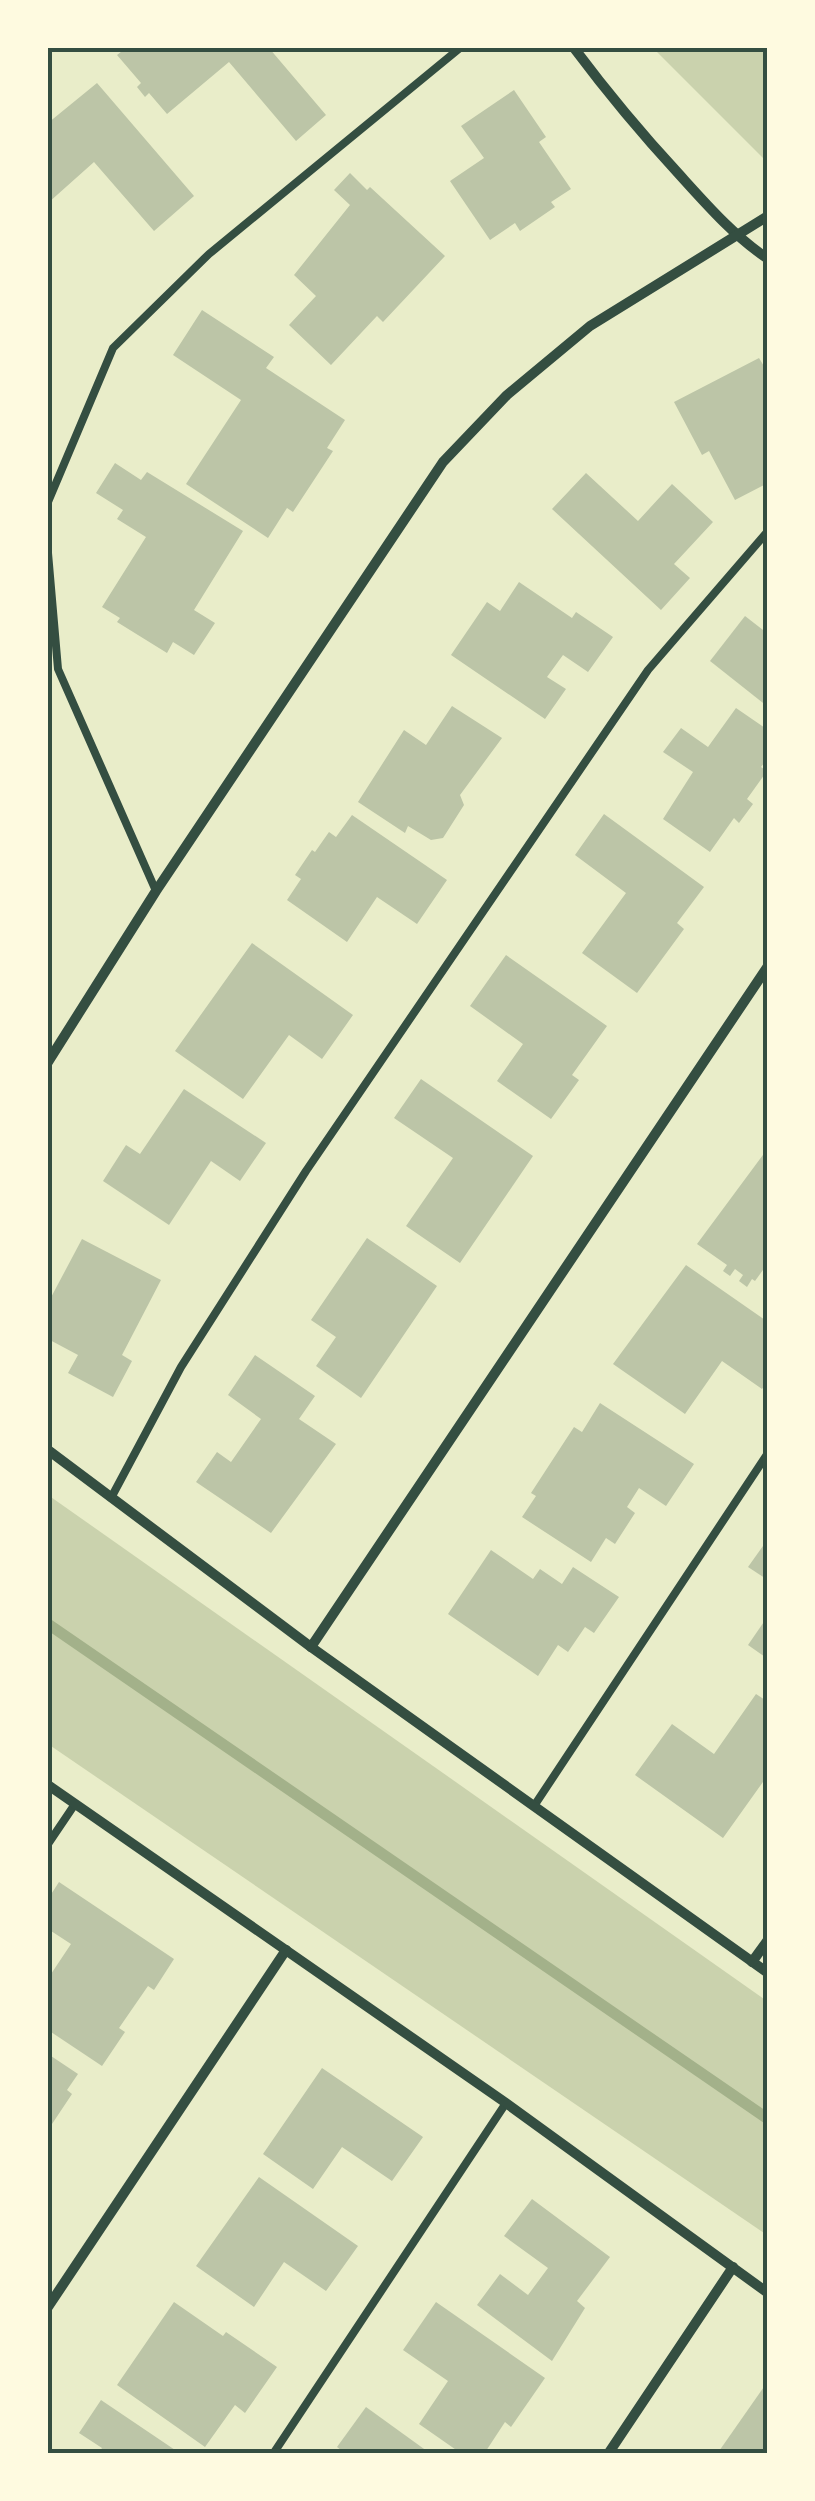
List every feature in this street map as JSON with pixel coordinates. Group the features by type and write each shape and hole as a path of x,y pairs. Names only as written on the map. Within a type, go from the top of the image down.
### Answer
{"street":[{"path":"574,48 615,104 736,237 768,260"},
{"path":"48,1062 156,891 443,462 508,395 590,326 768,216"},
{"path":"311,1648 768,966"},
{"path":"48,1450 311,1648 768,1973"},
{"path":"48,1785 506,2103 768,2293"},
{"path":"752,1962 768,1940"},
{"path":"48,2306 286,1950"},
{"path":"608,2454 733,2268"}],"lane":[{"path":"48,502 112,348 209,254 460,48"},
{"path":"111,1498 180,1367 317,1155 648,670 768,530"},
{"path":"48,552 58,668 156,891"},
{"path":"534,1806 768,1454"},
{"path":"48,1844 75,1804"},
{"path":"273,2454 506,2103"}],"green space":[{"path":"653,48 767,48 767,162"},
{"path":"48,1495 767,2001 767,2235 48,1744"}],"building":[{"path":"126,48 269,48 326,115 296,141 229,62 167,114 149,93 145,97 137,87 141,83 117,55"},
{"path":"97,83 194,196 154,231 94,162 48,203 48,123"},
{"path":"514,90 546,137 539,142 571,189 551,202 555,207 520,231 515,223 490,240 450,181 484,158 461,126"},
{"path":"350,173 445,256 383,322 377,316 331,365 289,325 316,296 294,275 350,205 334,190"},
{"path":"202,310 274,357 266,368 345,420 327,448 333,451 293,512 287,508 268,538 186,484 241,400 173,355"},
{"path":"759,358 768,373 768,483 735,500 709,451 702,455 674,402"},
{"path":"115,463 141,480 147,472 243,531 194,610 215,623 194,655 173,642 167,653 117,622 120,618 102,607 146,537 117,519 123,510 96,493"},
{"path":"586,473 638,521 672,484 713,522 674,564 690,578 661,610 552,509"},
{"path":"519,582 572,618 576,612 613,637 588,672 563,655 547,677 566,689 545,719 451,655 487,602 500,611"},
{"path":"745,616 768,634 768,707 710,661"},
{"path":"452,706 502,738 460,795 464,805 443,838 431,840 408,826 405,833 358,802 404,730 426,745"},
{"path":"736,708 768,730 768,758 761,767 767,771 747,799 753,804 739,823 734,818 710,852 663,819 693,772 663,752 681,728 708,747"},
{"path":"604,814 704,887 677,923 684,929 637,993 582,953 626,893 575,855"},
{"path":"352,815 447,880 417,924 377,897 347,942 287,900 301,879 295,875 312,850 315,852 329,832 336,837"},
{"path":"252,943 353,1015 322,1059 289,1035 243,1099 175,1051"},
{"path":"506,955 607,1026 572,1075 579,1080 551,1119 497,1081 523,1044 470,1006"},
{"path":"421,1079 533,1156 460,1263 406,1226 453,1158 394,1118"},
{"path":"184,1089 266,1143 240,1181 211,1161 169,1225 103,1181 126,1145 140,1154"},
{"path":"768,1148 768,1263 747,1287 739,1281 743,1275 735,1269 730,1276 723,1271 727,1265 697,1244"},
{"path":"367,1238 437,1286 361,1398 316,1366 336,1337 311,1320"},
{"path":"82,1239 161,1280 122,1355 132,1361 113,1397 68,1373 78,1355 48,1339 48,1303"},
{"path":"686,1265 768,1322 768,1381 762,1389 722,1361 685,1414 613,1364"},
{"path":"255,1355 315,1396 299,1419 336,1444 271,1533 196,1482 217,1452 231,1462 261,1419 228,1395"},
{"path":"600,1403 694,1464 666,1506 639,1488 627,1507 635,1513 615,1544 606,1538 591,1562 522,1517 536,1496 531,1493 574,1427 582,1432"},
{"path":"768,1539 768,1580 748,1567"},
{"path":"491,1550 533,1579 540,1569 562,1584 573,1567 619,1597 594,1633 585,1627 568,1652 558,1645 538,1676 448,1614"},
{"path":"768,1616 768,1659 748,1645"},
{"path":"756,1694 768,1702 768,1775 723,1838 635,1775 672,1724 714,1754"},
{"path":"59,1882 174,1959 154,1990 148,1986 119,2028 125,2032 102,2066 48,2030 48,1971 51,1974 71,1944 48,1929 48,1899"},
{"path":"48,2054 78,2074 67,2090 72,2094 48,2130"},
{"path":"322,2068 423,2137 392,2181 342,2147 313,2189 263,2154"},
{"path":"259,2177 358,2246 326,2291 284,2262 254,2307 196,2266"},
{"path":"532,2199 610,2257 577,2301 585,2308 552,2361 477,2305 500,2274 528,2295 548,2268 504,2236"},
{"path":"174,2302 277,2367 245,2413 235,2405 205,2447 117,2385"},
{"path":"436,2302 545,2378 511,2427 505,2422 484,2454 462,2454 419,2424 448,2381 403,2350"},
{"path":"768,2381 768,2454 717,2454"},
{"path":"101,2400 181,2454 98,2454 102,2448 79,2433"},
{"path":"366,2407 431,2454 346,2454 337,2447"}],"waterway":[{"path":"48,1624 768,2119"}]}
